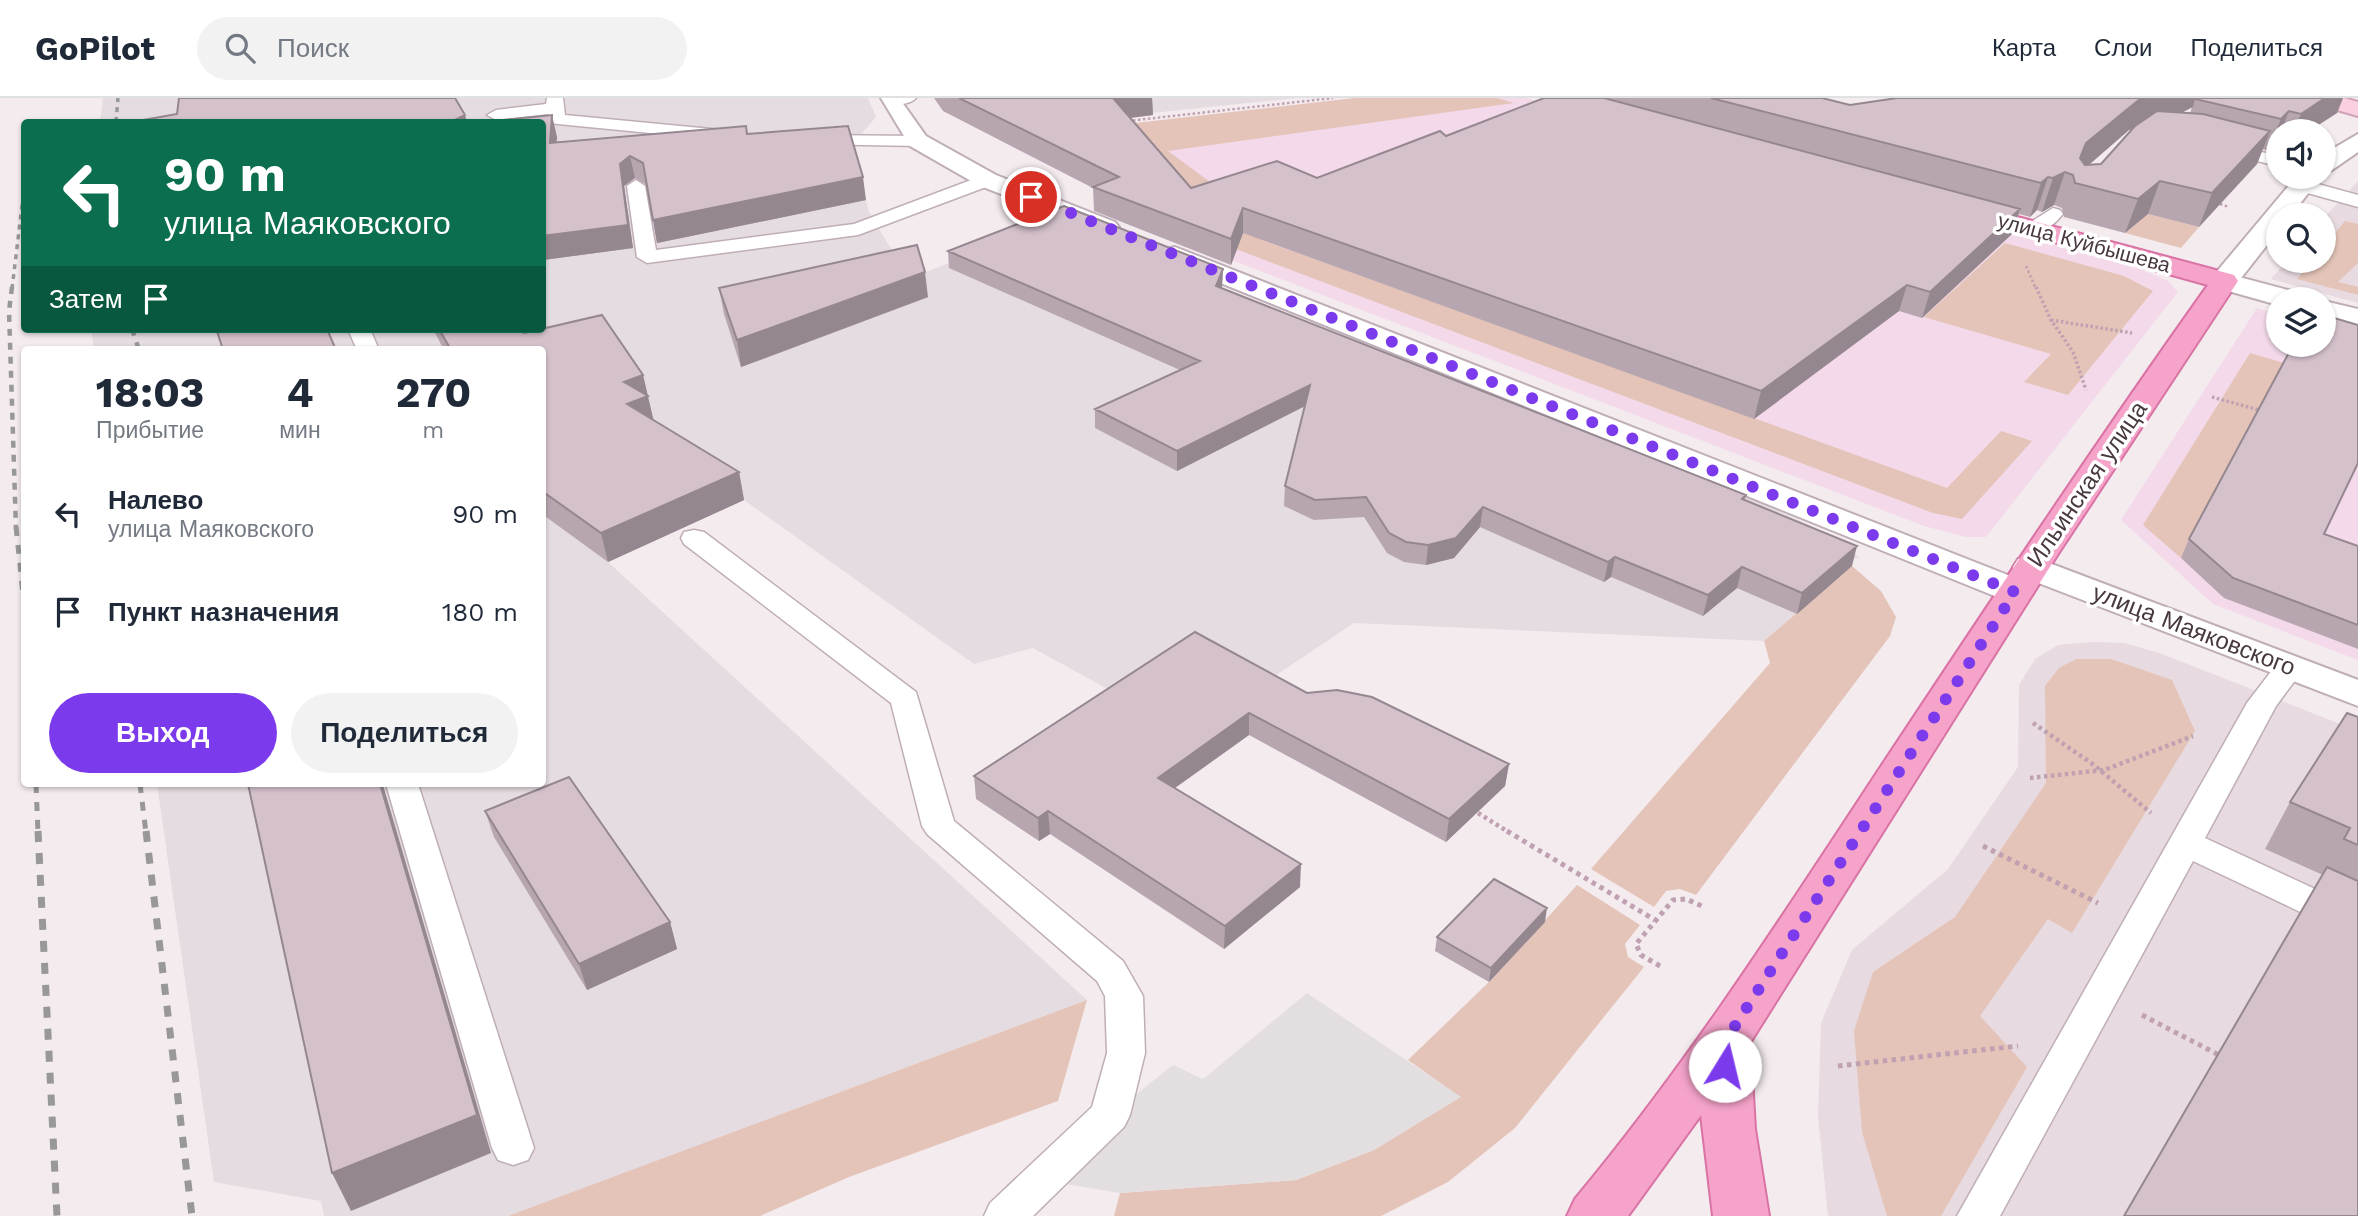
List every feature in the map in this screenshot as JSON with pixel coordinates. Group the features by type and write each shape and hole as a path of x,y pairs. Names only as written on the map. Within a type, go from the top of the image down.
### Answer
{"main road":[{"path":"2321,98 2358,110"},
{"name":"улица Куйбышева","path":"1940,203 2224,281"},
{"name":"Ильинская улица","path":"1595,1216 1642,1160 1726,1040 2023,579 2224,281"},
{"path":"1726,1040 1726,1107 1732,1176 1741,1216"}],"street":[{"name":"улица Маяковского","path":"896,99 918,141 987,180 1139,241 2023,579 2290,667 2358,694"},
{"path":"2336,157 2358,141"},
{"name":"Ильинская улица","path":"2224,281 2299,189"},
{"name":"улица Куйбышева","path":"2224,281 2266,293"},
{"path":"2336,312 2358,318"}],"lane":[{"path":"491,112 555,103 558,119 746,137"},
{"path":"799,140 918,141"},
{"path":"2200,142 2266,158"},
{"path":"636,186 647,257 858,229 987,180"},
{"path":"2326,189 2358,201"},
{"path":"2033,229 2053,214"},
{"path":"694,538 905,699 939,826 1110,971 1124,996 1126,1054 1110,1115 1005,1216"},
{"path":"1978,1216 2252,721 2290,667"},
{"path":"403,787 513,1148"},
{"path":"2185,843 2355,922"}],"path":[{"path":"1121,121 1333,98"},
{"path":"2220,205 2229,207"},
{"path":"2022,258 2051,320 2073,352 2086,390"},
{"path":"2051,320 2132,333"},
{"path":"2212,397 2259,410"},
{"path":"2030,778 2104,770 2178,740 2252,721"},
{"path":"2033,723 2070,744 2104,770 2185,843"},
{"path":"1478,813 1655,920"},
{"path":"1983,846 2140,924"},
{"path":"1660,966 1640,955 1636,944 1673,900 1686,899 1702,906"},
{"path":"2166,1027 2219,1055"},
{"path":"1838,1066 2028,1045"}],"shaded area":[{"path":"103,98 868,98 876,117 850,147 869,212 909,279 1055,220 1779,511 1813,527 1859,557 1845,563 1852,566 1764,641 1354,623 1257,688 1124,698 1033,648 974,664 744,500 608,562 1087,1000 508,1216 324,1216 321,1201 214,1182 157,787 546,787 546,346 93,346 92,333 546,333 546,119 100,119"},
{"path":"1045,98 1296,98 1066,122"},
{"path":"1355,98 1526,98 2140,269 2168,281 2178,292 1986,537 1966,537 1924,526 1164,234 1109,196 999,140"},
{"path":"1355,98 1497,98 1514,103 1168,151 1278,232 1262,240 1947,488 2001,431 2032,441 1962,519 1933,513 1167,223 1117,125"},
{"path":"2358,181 2358,303 2336,297 2336,287 2300,287 2271,279 2276,273 2336,273 2336,205"},
{"path":"2148,214 2199,227 2181,248 2125,233"},
{"path":"2345,221 2358,224 2358,263 2338,282 2358,287 2358,295 2336,287 2297,279 2302,273 2336,273 2336,232"},
{"path":"2005,243 2124,276 2153,291 2068,395 2024,382 2051,354 1924,317"},
{"path":"2257,308 2266,311 2266,357 2336,357 2336,342 2358,336 2358,660 2213,604 2121,520"},
{"path":"2250,353 2284,363 2181,558 2143,525"},
{"path":"1852,566 1881,591 1896,617 1890,636 1696,895 1680,889 1666,891 1654,907 1591,869 1770,663 1764,641"},
{"path":"2125,643 2162,654 2358,731 2358,1216 1828,1216 1818,1116 1821,1023 1852,950 1948,869 2018,767 2019,685 2035,659 2058,645"},
{"path":"2076,659 2111,659 2172,680 2195,731 2072,933 2048,919 1980,1016 2027,1067 1941,1216 1887,1216 1862,1132 1854,1031 1873,972 1955,917 2046,783 2045,686 2059,668"},
{"path":"1577,885 1640,925 1625,944 1628,957 1644,967 1515,1128 1448,1182 1381,1216 1114,1216 1120,1193 1296,1180 1374,1150 1460,1097 1408,1060 1489,982"},
{"path":"1307,993 1461,1097 1374,1150 1296,1180 1120,1193 1042,1180 1110,1115 1173,1065 1203,1079"},
{"path":"1087,1000 1058,1101 849,1177 760,1216 508,1216"}],"building":[{"path":"179,98 455,98 465,115 457,119 149,119 177,114"},
{"path":"959,98 1113,98 1191,188 1277,161 1317,178 1440,131 1446,136 1544,98 1604,98 2020,209 1930,292 1907,285 1761,391 1243,208 1231,239 1093,187 1119,177"},
{"path":"1711,98 1822,98 1850,105 1897,98 2145,98 2140,99 2086,143 2080,158 2085,165 2101,164 2135,126 2157,111 2203,114 2266,130 2266,135 2212,193 2160,181 2138,199 2075,183 2073,175 2065,172 2053,178 2048,177 2041,183"},
{"path":"2325,98 2301,114 2289,111 2281,119 2195,99"},
{"path":"552,115 550,143 746,126 747,134 848,126 863,177 653,220 643,163 630,156 620,164 628,225 546,235 546,119 513,119"},
{"path":"1064,206 1223,269 1216,286 1746,495 1742,499 1857,546 1802,593 1742,567 1708,595 1615,557 1608,562 1483,507 1456,538 1428,545 1406,542 1389,533 1366,497 1315,500 1285,486 1310,385 1177,451 1095,409 1200,361 948,251"},
{"path":"917,245 925,272 737,340 719,288"},
{"path":"602,315 643,375 624,382 648,396 627,404 739,472 601,533 546,494 546,346 449,346 441,333 546,333 546,328"},
{"path":"2336,319 2358,325 2358,463 2324,534 2358,546 2358,625 2233,578 2189,539 2287,357 2336,357"},
{"path":"218,333 329,333 334,346 222,346"},
{"path":"1195,632 1307,693 1337,690 1372,697 1509,764 1449,819 1249,713 1158,778 1301,864 1225,926 1048,811 1038,818 974,776"},
{"path":"2347,713 2358,717 2358,845 2344,839 2350,828 2290,802"},
{"path":"569,777 670,922 579,964 485,811"},
{"path":"249,787 381,787 477,1115 332,1173"},
{"path":"2327,867 2358,881 2358,1216 2124,1216"},
{"path":"1494,879 1547,908 1491,968 1437,937"}],"railway":[{"path":"116,119 118,98"},
{"path":"12,289 21,214"},
{"path":"12,287 9,311 16,529"},
{"path":"133,333 138,346"},
{"path":"16,527 21,574"},
{"path":"36,787 38,833"},
{"path":"140,787 146,833"},
{"path":"38,831 57,1216"},
{"path":"146,831 192,1216"}],"route":[{"path":"1031,197 2015,592 1726,1040 1725,1066"}]}
